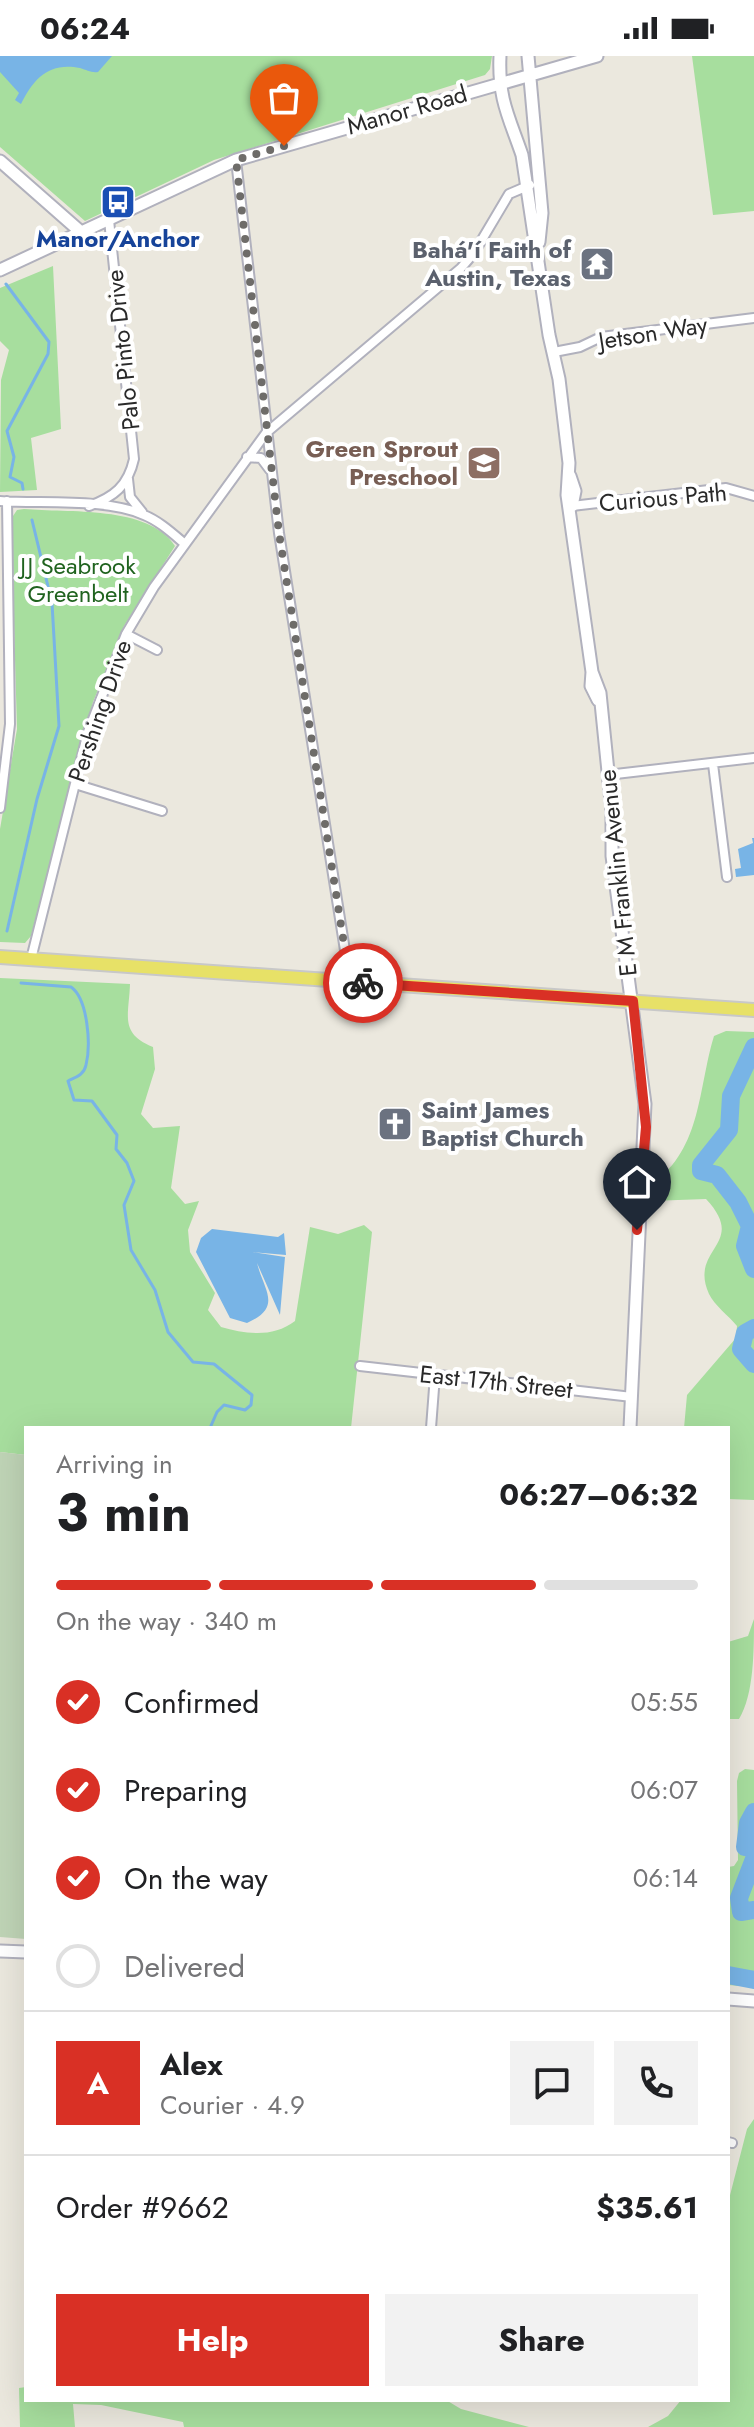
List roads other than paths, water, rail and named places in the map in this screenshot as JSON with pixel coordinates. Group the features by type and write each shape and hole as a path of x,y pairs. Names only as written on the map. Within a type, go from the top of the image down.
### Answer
{"main road":[{"path":"0,957 754,1010"}],"street":[{"path":"500,56 499,84 512,136 522,155 531,185"},
{"path":"528,56 531,185"},
{"name":"Manor Road","path":"0,270 236,160 597,56"},
{"path":"236,160 271,473 350,982"},
{"path":"0,161 82,233"},
{"name":"E M Franklin Avenue","path":"531,185 570,476 575,491 572,506 592,672 591,686 598,700 614,870 633,1001 646,1127 634,1278 630,1426"},
{"name":"Pershing Drive","path":"31,959 88,732 126,634 185,544 266,433 461,268 474,253 509,194 531,185"},
{"name":"Palo Pinto Drive","path":"109,220 134,448 128,479"},
{"name":"Jetson Way","path":"554,352 580,347 601,337 754,318"},
{"path":"246,457 261,458 271,473"},
{"path":"89,506 116,493 128,479"},
{"path":"128,479 130,497 146,515 185,544"},
{"name":"Curious Path","path":"572,506 726,488 754,496"},
{"path":"0,807 10,724 4,501 89,506 146,515"},
{"path":"126,634 157,650"},
{"path":"607,775 754,758"},
{"path":"713,764 727,877"},
{"path":"75,784 162,811"},
{"name":"East 17th Street","path":"360,1366 632,1397"},
{"path":"431,1426 435,1375"},
{"path":"0,1951 24,1952"},
{"path":"730,1999 754,2001"}],"water":[{"path":"0,56 112,56 98,72 69,67 51,70 37,80 21,104 15,100 19,93 0,72"},
{"path":"754,838 754,875 736,877 735,869 741,868 738,849 753,843"},
{"path":"212,1229 278,1237 284,1233 286,1255 252,1252 285,1257 280,1315 257,1263 268,1298 265,1311 247,1323 230,1318 196,1252 201,1238"}],"waterway":[{"path":"6,284 49,342 48,354 7,431 14,457 10,477 22,483 23,489"},
{"path":"7,931 37,799 59,726 52,603 32,520"},
{"path":"21,983 71,987 77,993 87,1023 87,1056 83,1071 68,1081 74,1100 92,1101 117,1135 116,1149 127,1163 134,1181 124,1205 131,1250 155,1290 168,1332 193,1362 214,1364 252,1395 251,1405 245,1410 224,1405 211,1426"},
{"path":"754,1047 731,1096 729,1130 701,1165 701,1171 717,1175 738,1202 750,1226 745,1246 754,1269"},
{"path":"754,1328 745,1333 741,1349 754,1364"},
{"path":"754,1812 748,1823 745,1847 754,1849"},
{"path":"754,1859 739,1898 741,1912 754,1910"},
{"path":"730,1975 754,1980"}],"place":[{"name":"Manor/Anchor","path":"118,202"},
{"name":"Bahá'í Faith of Austin, Texas","path":"597,264"},
{"name":"Green Sprout Preschool","path":"484,463"},
{"name":"Saint James Baptist Church","path":"395,1124"}],"park label":[{"name":"JJ Seabrook Greenbelt","path":"78,580"}]}
